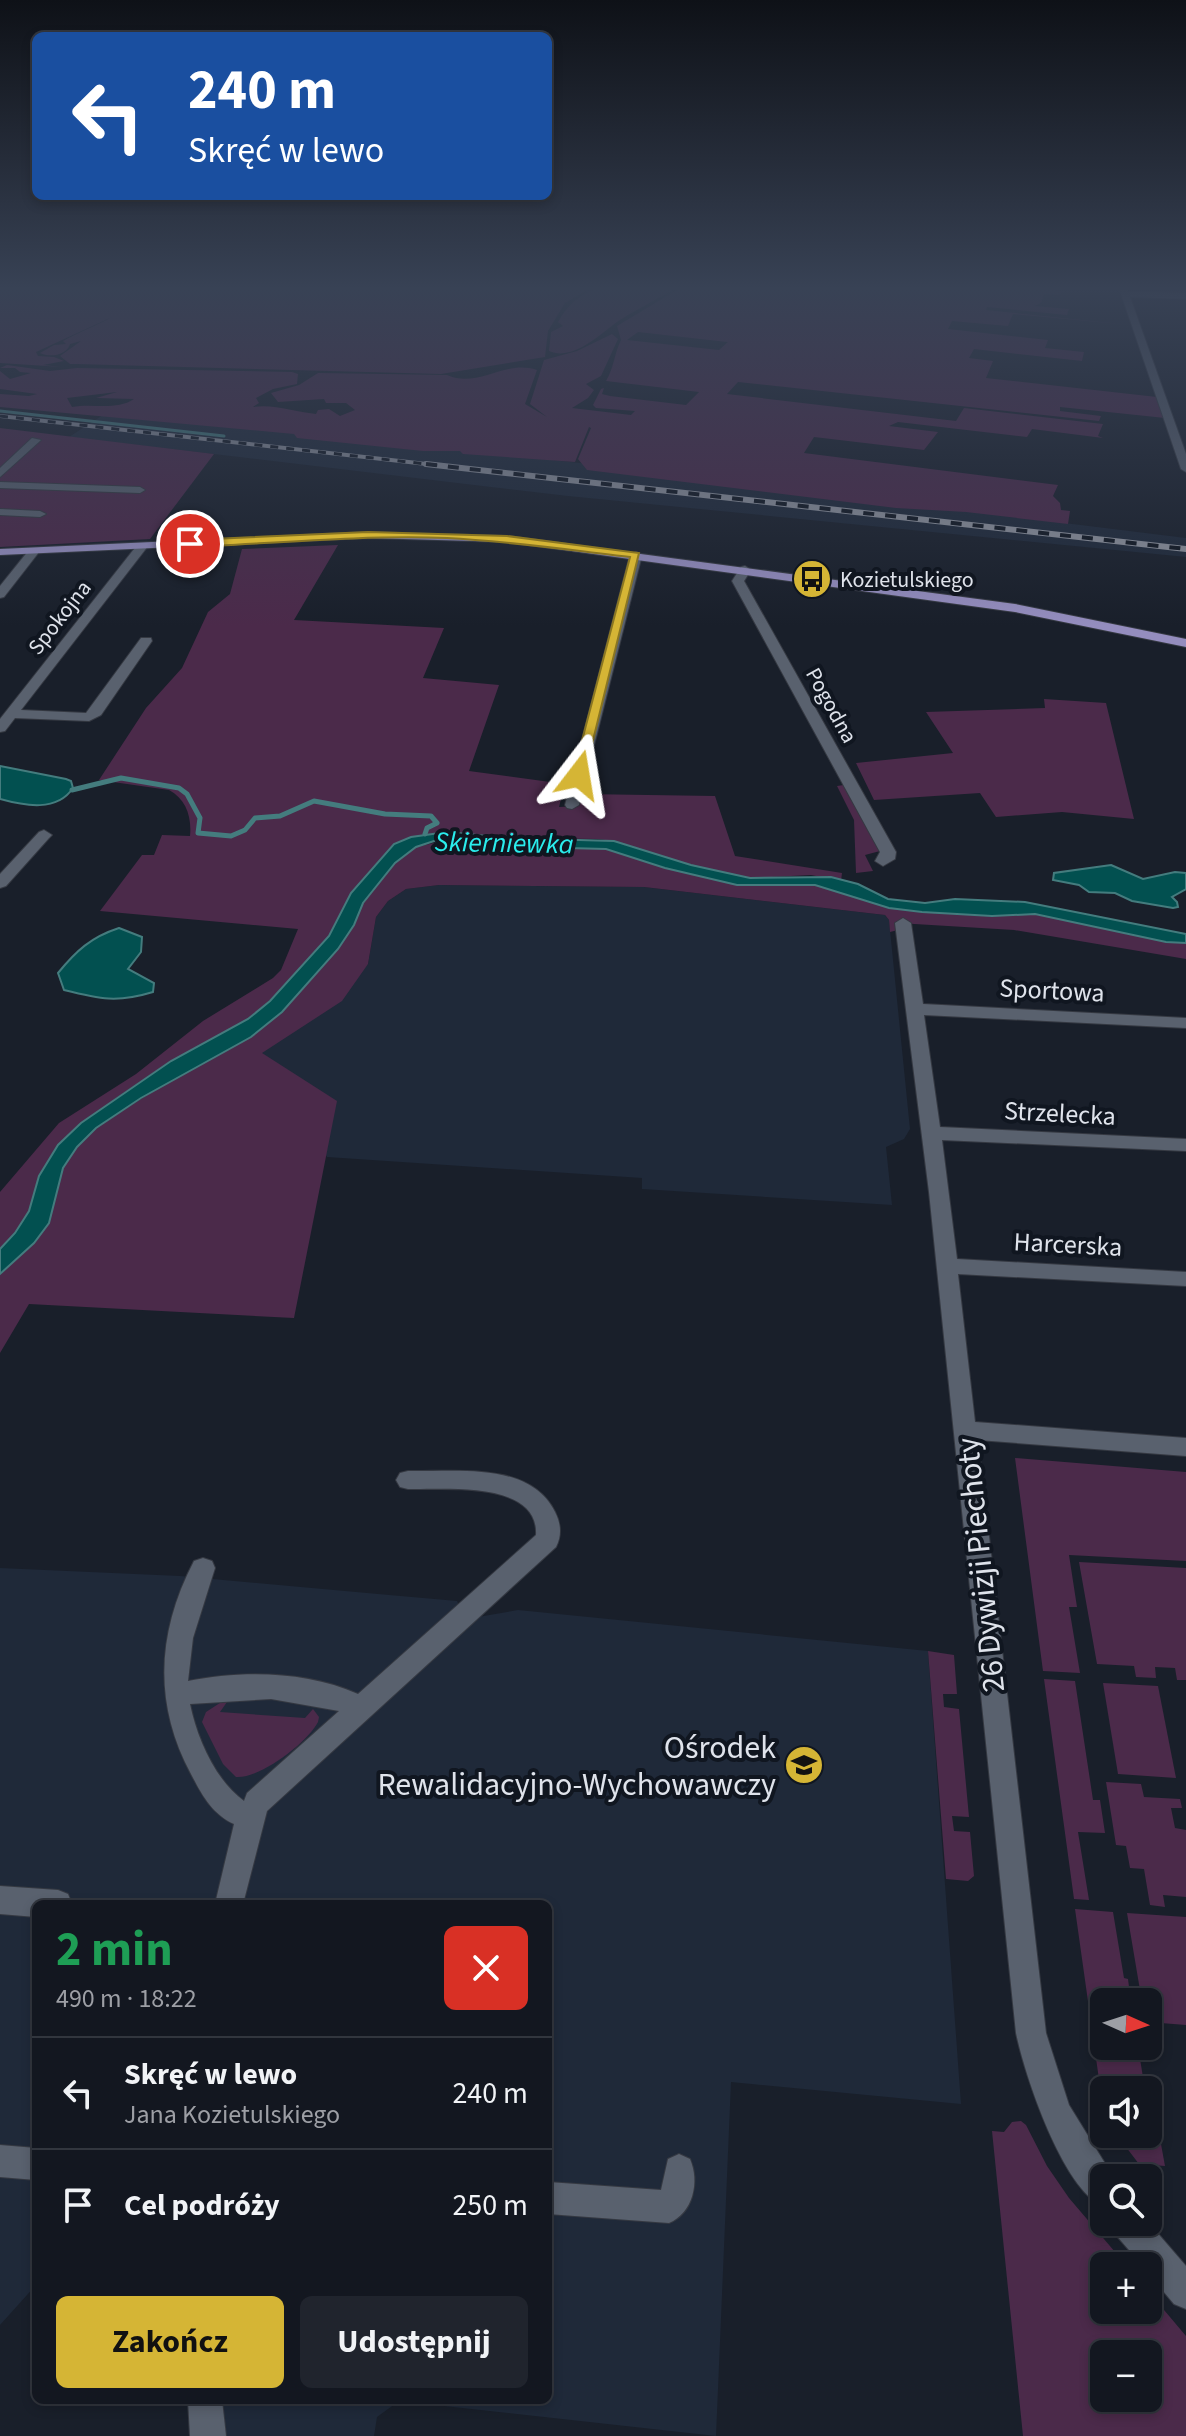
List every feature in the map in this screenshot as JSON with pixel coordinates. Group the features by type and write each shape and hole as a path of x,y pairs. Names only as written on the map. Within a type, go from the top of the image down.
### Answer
{"main road":[{"path":"0,552 411,534 507,539 1043,612 1186,643"}],"street":[{"path":"1162,399 1186,469"},
{"path":"0,474 36,440"},
{"path":"0,485 140,490"},
{"path":"0,512 40,514"},
{"name":"Spokojna","path":"0,728 142,546"},
{"path":"0,594 33,552"},
{"path":"572,805 636,555"},
{"name":"Pogodna","path":"745,570 738,581 888,852 887,859 883,861"},
{"path":"11,714 78,718 93,715 146,641"},
{"path":"0,883 44,835"},
{"name":"26 Dywizji Piechoty","path":"903,923 932,1133 1031,2033 1051,2105 1079,2159 1090,2173"},
{"name":"Sportowa","path":"915,1009 1186,1023"},
{"name":"Strzelecka","path":"932,1133 1186,1145"},
{"name":"Harcerska","path":"947,1266 1186,1279"},
{"path":"965,1430 1186,1447"},
{"path":"230,1900 250,1817 257,1802 545,1544 549,1535 547,1516 512,1487 408,1480"},
{"path":"203,1568 175,1652 176,1695 186,1736 217,1795 235,1812 250,1817"},
{"path":"176,1695 224,1686 313,1691 333,1695 362,1709"},
{"path":"0,1900 32,1902"},
{"path":"0,2161 32,2164"},
{"path":"552,2198 669,2207 676,2197 679,2170"},
{"path":"1139,2236 1186,2292"},
{"path":"205,2404 208,2436"}],"shaded area":[{"path":"0,399 67,399 72,407 112,406 134,399 122,399 256,399 259,403 253,407 277,407 316,414 318,410 329,409 340,416 355,410 346,403 326,403 324,399 278,402 275,399 527,399 525,404 547,417 530,404 532,399 587,399 572,408 631,415 635,411 596,408 593,405 596,399 633,399 686,405 692,399 767,399 956,421 964,408 1103,424 1098,436 1103,438 1032,429 1027,437 898,422 889,426 938,432 924,450 814,437 804,453 1058,485 1053,496 1060,503 1061,510 1070,511 1068,524 966,512 896,508 587,470 578,459 589,427 575,462 463,454 460,451 423,451 297,438 294,434 0,407"},
{"path":"892,399 1158,399 1165,418 1060,407 1060,411 1101,416 1099,421"},
{"path":"106,413 580,463 1186,538 1186,557 568,496 69,437"},
{"path":"0,428 214,454 150,539 0,547"},
{"path":"338,545 294,620 444,628 423,678 499,685 469,771 565,784 559,807 579,806 582,794 715,796 735,856 842,873 841,881 811,875 750,878 597,839 507,838 447,832 411,837 394,844 351,893 329,936 270,1000 248,1019 171,1061 116,1098 58,1145 39,1176 29,1211 0,1249 0,1192 59,1123 136,1074 203,1021 281,970 298,929 100,911 142,855 154,855 162,835 190,836 190,829 184,804 169,790 99,780 146,708 182,668 208,612 230,594 242,549"},
{"path":"1044,699 1106,703 1134,819 1062,812 996,817 980,793 874,800 856,763 953,753 926,712 1045,708"},
{"path":"844,785 880,851 865,855 873,871 856,873 854,820 837,786"},
{"path":"452,839 491,846 606,849 665,868 737,885 815,885 889,908 931,913 1035,914 1166,942 1186,943 1186,959 1014,930 898,923 898,930 890,932 889,920 885,915 644,887 439,885 406,889 388,901 376,917 368,964 342,1001 262,1053 337,1101 294,1318 29,1304 0,1353 0,1274 34,1243 49,1223 63,1168 77,1147 96,1128 186,1070 263,1028 282,1012 346,936 363,903 395,863 416,847"},
{"path":"439,885 644,887 885,915 889,920 910,1129 904,1139 886,1147 892,1205 642,1189 642,1178 327,1157 261,1053 368,964 376,917 388,901 406,889"},
{"path":"1015,1458 1186,1472 1186,1561 1069,1555 1077,1607 1069,1607 1080,1673 1043,1671"},
{"path":"1079,1562 1186,1568 1186,1680 1177,1680 1175,1668 1155,1667 1156,1678 1136,1677 1134,1666 1097,1664"},
{"path":"0,1568 180,1576 457,1601 461,1609 478,1617 518,1610 928,1651 961,2104 731,2082 716,2436 426,2404 552,2404 552,1900 32,1900 32,2289 0,2325"},
{"path":"928,1651 954,1655 957,1694 943,1694 944,1707 959,1709 969,1817 952,1816 954,1831 970,1832 974,1876 968,1881 946,1879"},
{"path":"1044,1679 1075,1681 1093,1800 1100,1800 1105,1833 1078,1832 1089,1900 1074,1899"},
{"path":"1103,1683 1158,1686 1176,1778 1118,1774"},
{"path":"223,1701 227,1702 220,1712 305,1718 313,1709 319,1717 313,1730 282,1758 258,1772 236,1777 223,1764 202,1722 206,1712"},
{"path":"1106,1782 1141,1784 1144,1797 1180,1799 1182,1808 1171,1808 1175,1828 1186,1830 1186,1897 1163,1895 1165,1907 1150,1905 1144,1869 1130,1868 1126,1846 1116,1845"},
{"path":"1075,1909 1113,1912 1124,1978 1128,1979 1129,1988 1090,1988 1090,2016"},
{"path":"1127,1913 1186,1917 1186,2025 1162,2023 1162,1988 1140,1988"},
{"path":"1096,2060 1140,2060 1143,2076 1099,2076"},
{"path":"1021,2121 1026,2125 1047,2166 1090,2223 1090,2236 1101,2236 1115,2252 1090,2252 1090,2324 1162,2324 1162,2308 1186,2336 1186,2436 1023,2436 992,2131 1004,2132 1012,2122"},
{"path":"1127,2148 1162,2148 1165,2166 1139,2164"},
{"path":"187,2404 395,2404 377,2417 374,2436 190,2436"}],"water":[{"path":"0,766 66,779 71,781 73,788 66,796 49,804 20,804 0,799"},
{"name":"Skierniewka","path":"447,832 507,838 614,841 691,865 750,878 831,877 858,884 888,899 925,903 955,899 1025,902 1186,934 1186,943 1166,942 1035,914 992,916 889,908 815,885 737,885 665,868 606,849 491,846 452,839 434,841 416,847 395,863 363,903 354,925 338,949 282,1012 251,1037 141,1098 96,1128 77,1147 63,1168 49,1223 34,1243 0,1274 0,1249 29,1211 39,1176 58,1145 81,1123 171,1061 248,1019 270,1001 329,936 351,893 394,844 411,837"},
{"path":"1111,865 1143,879 1175,872 1186,873 1186,889 1172,897 1178,907 1132,901 1115,893 1089,892 1079,885 1053,880 1054,873"},
{"path":"119,928 142,937 141,952 128,969 154,983 153,992 129,998 108,998 64,990 58,973 65,965 92,940"}],"waterway":[{"path":"0,411 224,436"},
{"name":"Skierniewka","path":"72,790 121,778 179,788 187,794 200,818 198,833 231,836 245,830 255,818 280,816 314,801 385,814 431,816 437,823 427,828 425,834"}],"railway":[{"path":"0,416 444,466"},
{"path":"426,464 1186,549"}],"place":[{"name":"Kozietulskiego","path":"812,579"},
{"name":"Ośrodek Rewalidacyjno-Wychowawczy","path":"804,1765"}],"route":[{"path":"190,544 411,534 507,539 636,555 579,775"}]}
